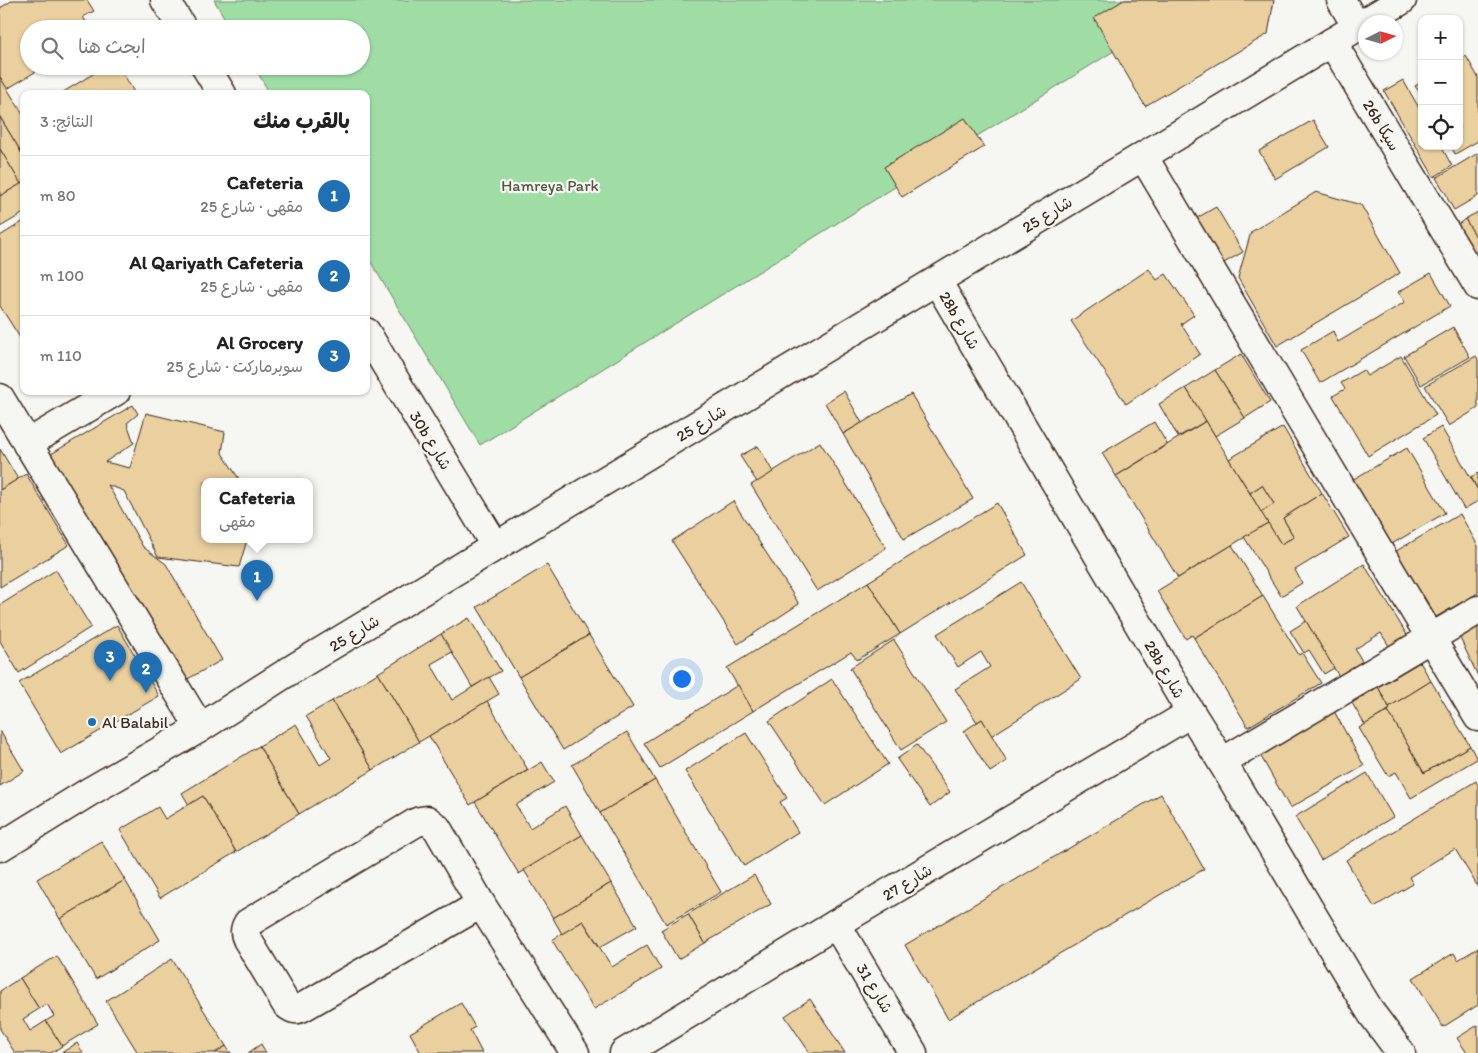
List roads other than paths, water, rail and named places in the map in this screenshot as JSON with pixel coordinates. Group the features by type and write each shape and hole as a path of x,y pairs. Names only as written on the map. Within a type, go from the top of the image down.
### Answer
{"street":[{"path":"165,0 177,20"},
{"path":"1341,0 1357,27"},
{"name":"شارع 25","path":"0,847 89,792 200,728 302,664 1402,0"},
{"name":"26b سيكا","path":"1332,42 1478,286"},
{"path":"211,75 220,90"},
{"path":"1143,156 1478,716"},
{"name":"28b شارع","path":"937,281 1191,713 1353,983 1372,1014 1401,1053"},
{"name":"30b شارع","path":"370,339 496,547"},
{"path":"27,444 109,395"},
{"path":"0,398 200,728"},
{"path":"1222,762 1478,610"},
{"name":"شارع 27","path":"624,1053 836,924 1191,713"},
{"path":"482,904 299,1009 286,1004 244,934 244,928 252,920 420,821 427,820 437,828 574,1053"},
{"name":"شارع 31","path":"836,924 913,1053"}],"place":[{"name":"Cafeteria","path":"257,601"},
{"name":"Al Grocery","path":"110,681"},
{"name":"Al Qariyath Cafeteria","path":"146,693"},
{"name":"Al Balabil","path":"92,722"}],"park label":[{"name":"Hamreya Park","path":"550,185"}]}
